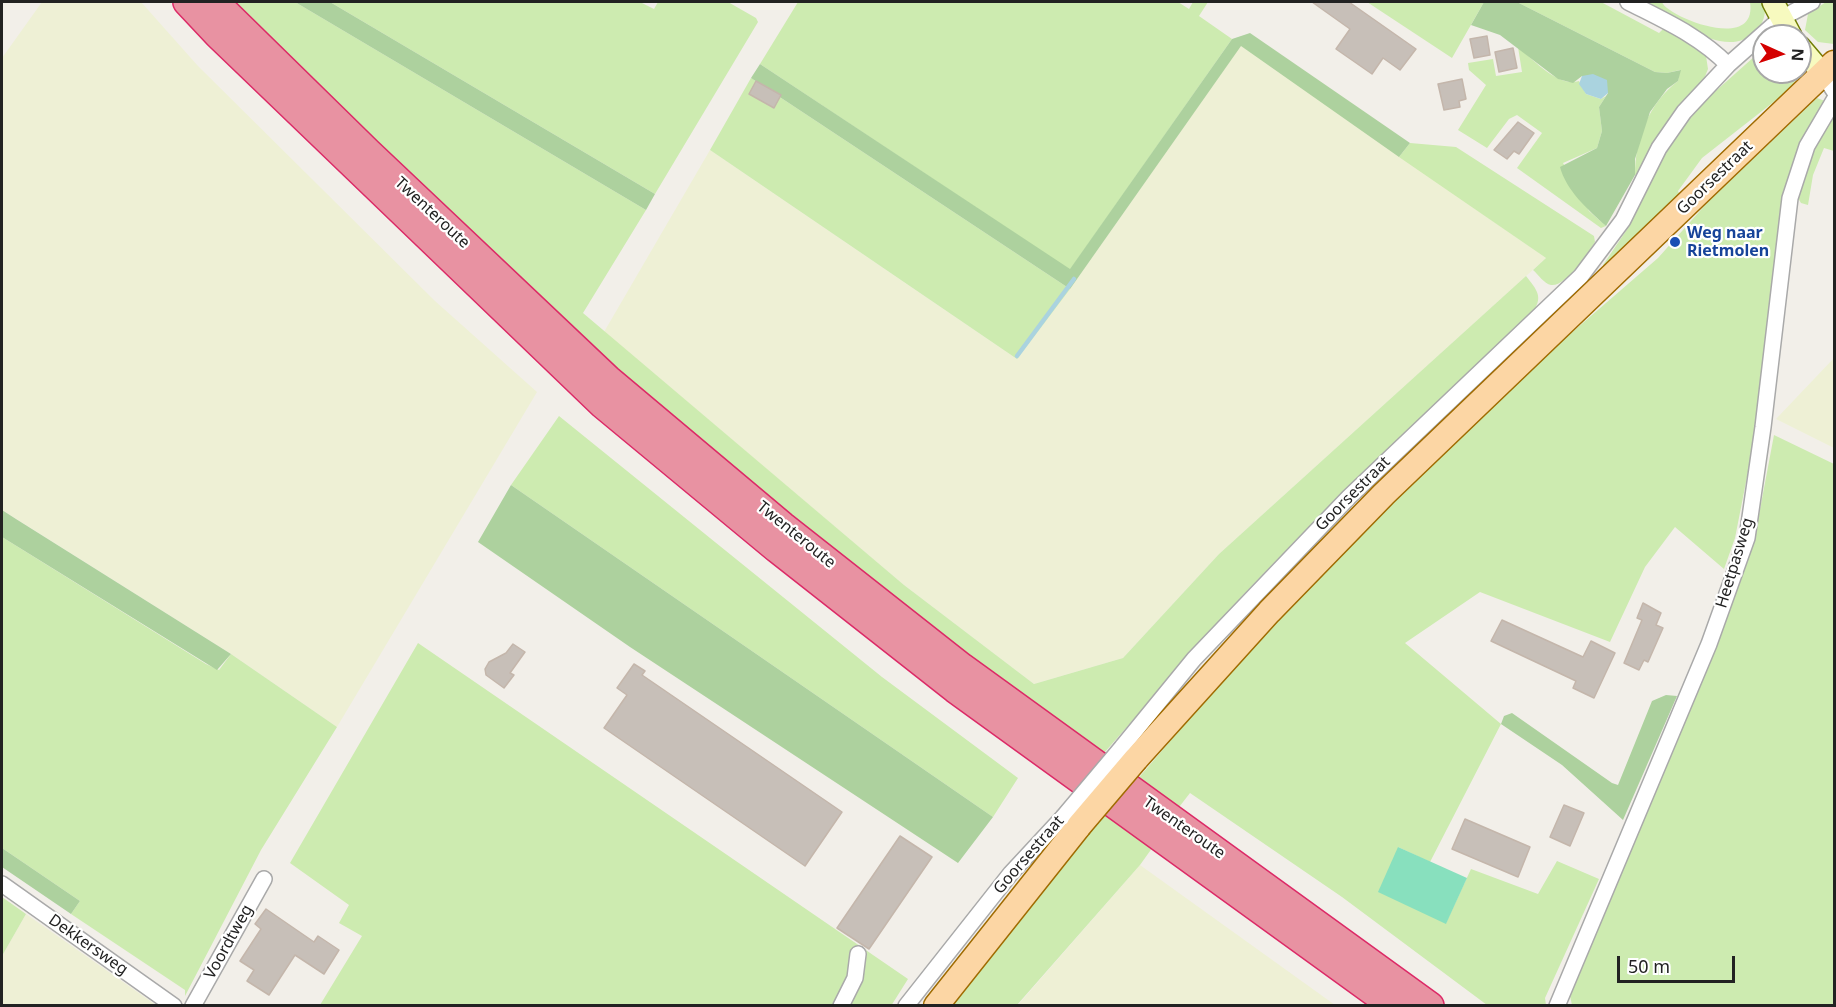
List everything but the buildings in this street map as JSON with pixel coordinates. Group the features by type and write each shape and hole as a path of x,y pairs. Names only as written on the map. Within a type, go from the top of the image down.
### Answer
{"highway":[{"name":"Twenteroute","path":"187,2 218,35 602,404 777,549 955,688 1394,1005"},
{"name":"Twenteroute","path":"215,2 368,152 608,379 783,526 971,673 1430,1005"}],"main road":[{"name":"Goorsestraat","path":"936,1005 1071,821 1129,753 1384,494 1831,76"}],"street":[{"path":"1628,2 1698,39 1713,49 1728,65"},
{"name":"Goorsestraat","path":"1129,753 1194,659 1332,514 1581,276 1623,220 1671,129 1728,65 1781,19 1812,2"},
{"path":"1812,58 1831,76"},
{"name":"Heetpasweg","path":"1557,1005 1709,644 1747,538 1763,427 1790,198 1807,146 1834,100"},
{"name":"Goorsestraat","path":"906,1005 1011,873 1071,821"},
{"name":"Voordtweg","path":"193,1005 264,879"},
{"name":"Dekkersweg","path":"2,884 174,1005"},
{"path":"841,1005 855,978 858,954"}],"green space":[{"path":"42,2 141,2 198,66 435,301 537,392 337,727 231,654 2,510 2,58"},
{"path":"233,2 295,2 646,210 583,313 904,585 1034,684 1123,658 1219,554 1526,276 1538,294 1538,302 1532,313 1336,499 1243,595 1104,753 1028,698 991,676 672,419 500,266"},
{"path":"295,2 330,2 655,194 646,210"},
{"path":"330,2 640,2 654,9 658,2 728,2 756,18 758,22 655,194"},
{"path":"798,2 1178,2 1189,9 1193,2 1208,2 1199,16 1232,39 1070,270 760,64"},
{"path":"1367,2 1484,2 1452,58"},
{"path":"1484,2 1517,2 1655,72 1667,73 1681,70 1678,81 1667,89 1650,112 1635,159 1635,175 1606,226 1572,192 1560,167 1597,148 1602,131 1599,107 1608,93 1582,76 1573,83 1558,79 1500,35 1471,25"},
{"path":"1517,2 1601,2 1659,33 1665,27 1700,46 1706,56 1708,69 1704,79 1665,125 1640,173 1635,175 1641,135 1659,100 1678,81 1680,70 1667,73 1655,72"},
{"path":"1650,2 1662,2 1667,8 1694,22 1727,29 1740,26 1749,18 1750,2 1765,2 1764,18 1761,24 1752,24 1752,34 1744,40 1731,42 1703,36 1651,8"},
{"path":"1826,2 1834,2 1834,44 1818,42 1812,36 1812,24 1806,24 1808,14"},
{"path":"1250,33 1410,143 1399,157 1241,46 1070,289 751,78 760,64 1070,269 1232,39"},
{"path":"1241,45 1546,258 1219,554 1123,658 1034,684 904,585 604,332 710,150 1017,359 1079,276"},
{"path":"1518,47 1554,76 1571,82 1579,81 1586,94 1601,99 1606,96 1599,107 1602,131 1597,148 1563,163 1589,211 1606,226 1601,228 1517,168 1542,133 1517,115 1509,119 1487,148 1458,130 1486,85 1469,70 1468,63 1493,59 1496,76 1522,72"},
{"path":"1752,59 1752,84 1794,84 1702,158 1678,191 1680,195 1607,270 1603,265 1628,228 1673,138 1709,97"},
{"path":"751,78 1070,289 1017,359 710,150"},
{"path":"1817,98 1825,101 1824,106 1798,153 1783,198 1754,441 1735,538 1724,569 1675,527 1645,567 1610,642 1480,592 1405,643 1501,724 1430,862 1398,847 1446,923 1471,869 1538,894 1557,861 1599,879 1545,998 1546,1005 1487,1005 1342,897 1190,793 1176,811 1135,782 1241,659 1387,509 1562,341 1658,258 1707,203"},
{"path":"1834,113 1834,151 1824,148 1813,175 1808,205 1801,203 1798,198 1809,157"},
{"path":"1410,143 1456,147 1594,236 1595,242 1570,275 1557,284 1548,284 1533,270 1546,258 1399,157"},
{"path":"1834,358 1834,448 1776,419"},
{"path":"559,416 882,677 1018,778 993,817 511,485"},
{"path":"1774,435 1834,464 1834,1005 1572,1005 1569,992 1703,679 1746,562 1758,520"},
{"path":"511,485 993,817 958,863 630,647 478,542"},
{"path":"2,510 231,654 217,670 2,537"},
{"path":"2,537 206,664 219,670 231,654 337,727 261,850 185,996 185,990 71,914 80,901 2,848"},
{"path":"418,643 908,979 891,1006 320,1005 362,936 339,923 349,905 290,863"},
{"path":"1666,695 1677,696 1623,820 1562,765 1501,724 1504,716 1512,713 1618,785 1652,701"},
{"path":"1108,811 1155,844 1140,865 1017,1005 952,1006 1041,890"},
{"path":"1398,847 1467,878 1446,924 1378,892"},
{"path":"2,848 80,901 71,914 2,867"},
{"path":"1140,865 1335,1005 1017,1006"},
{"path":"2,897 26,914 2,956"},
{"path":"26,914 156,1005 2,1006 2,956"}],"water":[{"path":"1593,74 1607,80 1608,93 1601,99 1586,94 1579,84 1582,76"}],"waterway":[{"path":"1017,356 1074,279"}],"place":[{"name":"Weg naar Rietmolen","path":"1675,242"}]}
